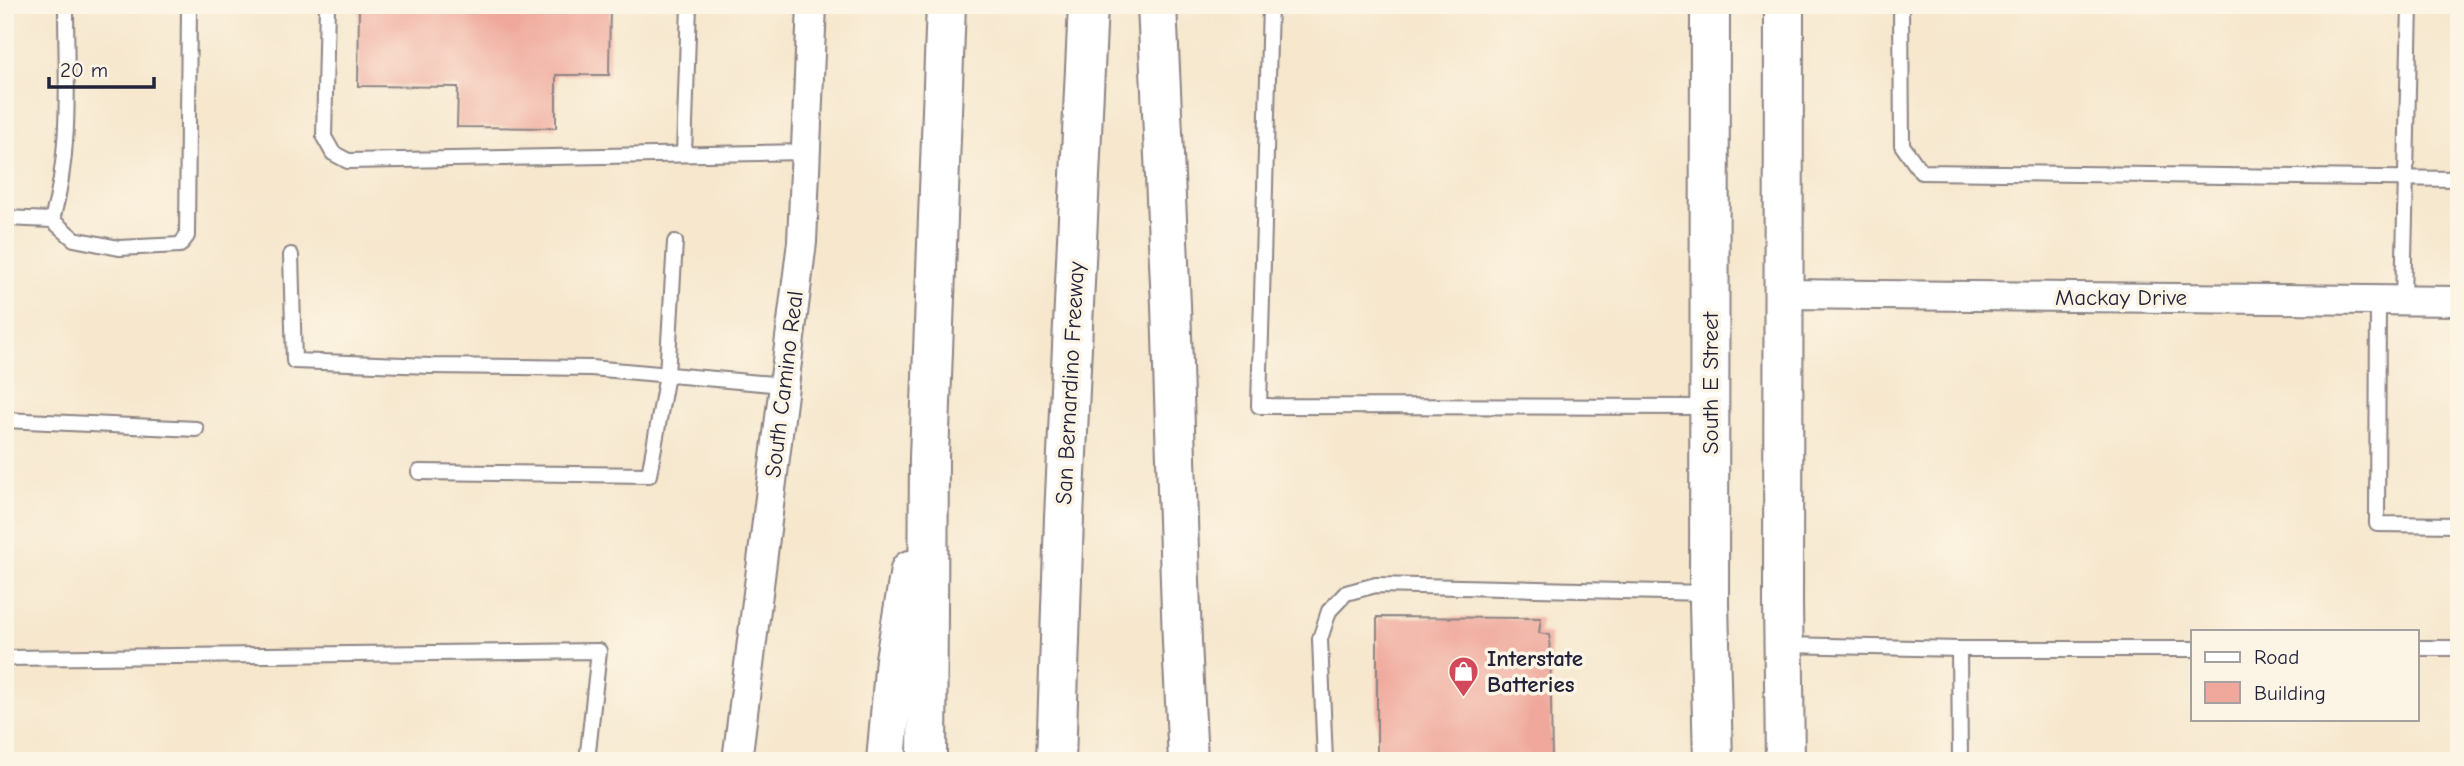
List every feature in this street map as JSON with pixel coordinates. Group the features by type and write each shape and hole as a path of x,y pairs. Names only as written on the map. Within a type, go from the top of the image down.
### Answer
{"main road":[{"path":"928,761 929,457 946,5"},
{"name":"San Bernardino Freeway","path":"1056,761 1064,517 1088,5"},
{"path":"1157,5 1188,761"},
{"name":"South E Street","path":"1710,5 1709,593 1713,761"},
{"path":"1784,5 1785,761"},
{"path":"886,761 895,659 929,457"}],"street":[{"name":"South Camino Real","path":"737,761 802,242 812,5"},
{"name":"Mackay Drive","path":"1784,294 2459,301"}],"lane":[{"path":"52,220 66,155 66,5"},
{"path":"5,218 52,220 74,239 119,248 180,245 187,236 189,5"},
{"path":"327,5 324,137 333,153 348,161 806,152"},
{"path":"684,153 689,5"},
{"path":"1270,5 1259,406 1710,407"},
{"path":"1902,5 1902,145 1921,172 2459,179"},
{"path":"2410,5 2406,179 2391,300 2377,524 2459,525"},
{"path":"419,472 649,475 667,375 675,242"},
{"path":"291,255 294,361 591,368 784,385"},
{"path":"5,420 197,429"},
{"path":"1325,761 1320,639 1329,611 1346,593 1376,584 1709,593"},
{"path":"1784,645 1959,649 2191,649"},
{"path":"2418,648 2459,648"},
{"path":"1959,649 1960,761"},
{"path":"5,658 599,651 586,761"}],"building":[{"path":"359,5 610,5 609,75 556,75 556,128 457,127 458,87 358,86"},
{"name":"Interstate Batteries","path":"1377,617 1541,618 1539,633 1550,635 1552,761 1377,761"}],"place":[{"name":"Interstate Batteries","path":"1464,698"}]}
